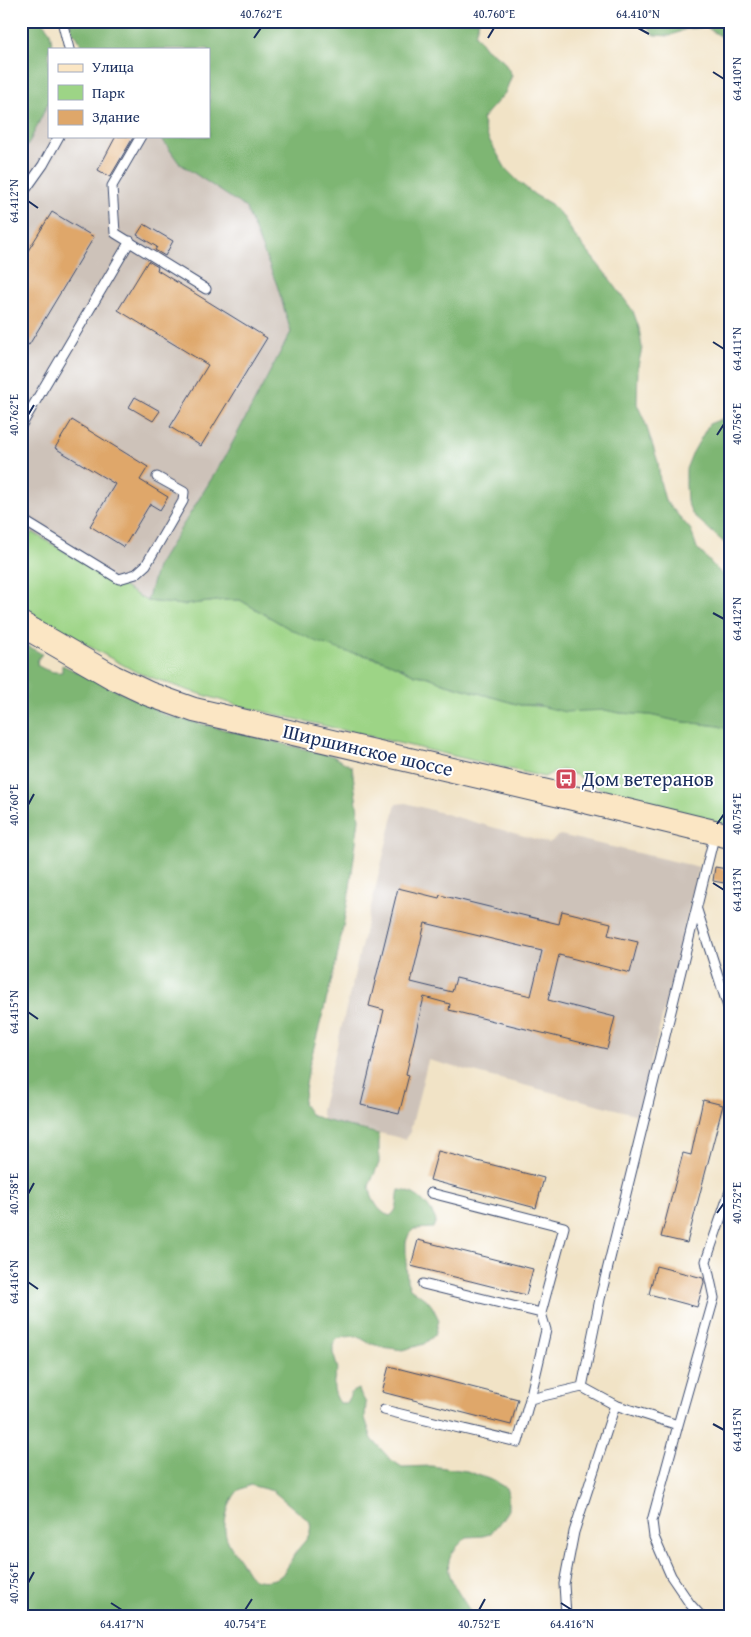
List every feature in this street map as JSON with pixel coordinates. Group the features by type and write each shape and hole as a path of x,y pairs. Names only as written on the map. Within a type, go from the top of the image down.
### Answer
{"main road":[{"name":"Ширшинское шоссе","path":"21,624 113,677 149,694 194,710 722,834"}],"lane":[{"path":"62,21 69,48"},
{"path":"21,196 58,138"},
{"path":"140,138 112,186 115,233 206,289"},
{"path":"21,426 130,241"},
{"path":"21,519 119,579 136,574 146,565 183,502 184,492 157,477"},
{"path":"582,1386 600,1299 696,910 722,834"},
{"path":"696,910 730,1013"},
{"path":"701,1616 690,1604 671,1576 654,1537 652,1521 714,1298 706,1261 730,1191"},
{"path":"384,1410 518,1442 546,1330 542,1313 564,1227 430,1193"},
{"path":"422,1284 542,1313"},
{"path":"530,1399 582,1386 615,1405 678,1424"},
{"path":"566,1616 564,1584 574,1532 615,1405"}],"shaded area":[{"path":"48,103 48,138 161,138 179,163 246,208 277,285 291,332 225,457 157,567 147,601 21,526 21,153 28,145"},
{"path":"406,803 549,843 560,835 699,867 638,1115 428,1060 410,1132 405,1139 324,1120 321,1111 396,804"}],"green space":[{"path":"21,21 42,21 50,32 53,48 48,48 48,103 28,145 21,153"},
{"path":"70,21 479,21 475,34 486,49 502,59 512,75 505,93 482,119 487,136 506,169 535,195 551,204 564,218 574,235 633,311 639,328 642,348 638,366 637,404 658,462 665,500 691,530 697,548 730,583 730,730 719,726 677,721 650,715 605,710 565,712 537,705 520,705 443,683 429,677 415,675 374,657 347,652 317,642 290,629 240,600 183,605 147,601 157,567 225,457 291,332 277,285 246,208 179,163 161,138 210,138 210,48 83,48 76,35 71,31"},
{"path":"644,21 730,21 730,42 706,27 686,29 670,36 654,35"},
{"path":"730,417 730,548 692,514 687,501 686,485 686,469 709,424"},
{"path":"32,532 147,601 183,605 240,600 290,629 332,646 388,662 415,675 429,677 443,683 520,705 605,710 650,715 677,721 719,726 730,730 730,826 620,797 562,770 544,777 240,706 136,672 21,609 21,548"},
{"path":"21,642 42,654 38,659 37,665 52,672 62,672 62,665 148,705 165,715 333,756 352,767 359,819 349,895 336,963 309,1066 303,1104 310,1114 324,1120 379,1134 379,1163 369,1186 378,1208 385,1214 390,1216 395,1210 399,1190 417,1196 430,1210 436,1221 433,1228 414,1229 409,1234 406,1242 407,1281 410,1288 428,1301 439,1320 435,1335 424,1344 403,1350 382,1347 369,1343 357,1336 337,1339 333,1345 333,1353 338,1369 334,1390 340,1403 346,1403 352,1392 358,1389 366,1403 365,1418 372,1439 396,1463 402,1467 431,1466 467,1471 494,1481 506,1488 508,1510 490,1534 467,1537 453,1552 449,1560 450,1577 472,1616 21,1616","holes":["250,1485 273,1491 310,1522 310,1532 286,1570 279,1577 259,1580 253,1578 248,1573 229,1543 225,1525 229,1505 240,1489"]}],"building":[{"path":"115,138 133,138 110,177 98,170"},
{"path":"52,212 94,237 29,345 21,341 21,262"},
{"path":"144,224 173,241 165,256 155,250 157,247 137,235"},
{"path":"148,261 158,267 157,270 267,338 201,446 170,427 208,365 118,310"},
{"path":"135,397 160,411 153,421 129,407"},
{"path":"72,420 148,467 140,480 168,497 160,510 150,504 124,547 90,526 115,484 55,448"},
{"path":"715,867 727,869 724,883 713,881"},
{"path":"398,888 439,898 440,895 559,924 562,911 611,923 608,935 638,942 630,973 559,955 548,1000 615,1017 607,1049 449,1010 450,1004 424,997 406,1074 409,1075 399,1114 361,1105 384,1010 369,1006","holes":["425,923 542,951 531,996 456,978 452,992 411,982"]},
{"path":"703,1100 723,1105 687,1243 661,1237 683,1153 691,1155"},
{"path":"438,1151 544,1178 536,1208 430,1180"},
{"path":"418,1240 533,1269 526,1295 411,1266"},
{"path":"656,1266 703,1278 704,1282 697,1307 649,1294"},
{"path":"389,1366 518,1399 511,1425 382,1392"}],"place":[{"name":"Дом ветеранов","path":"566,779"}]}
